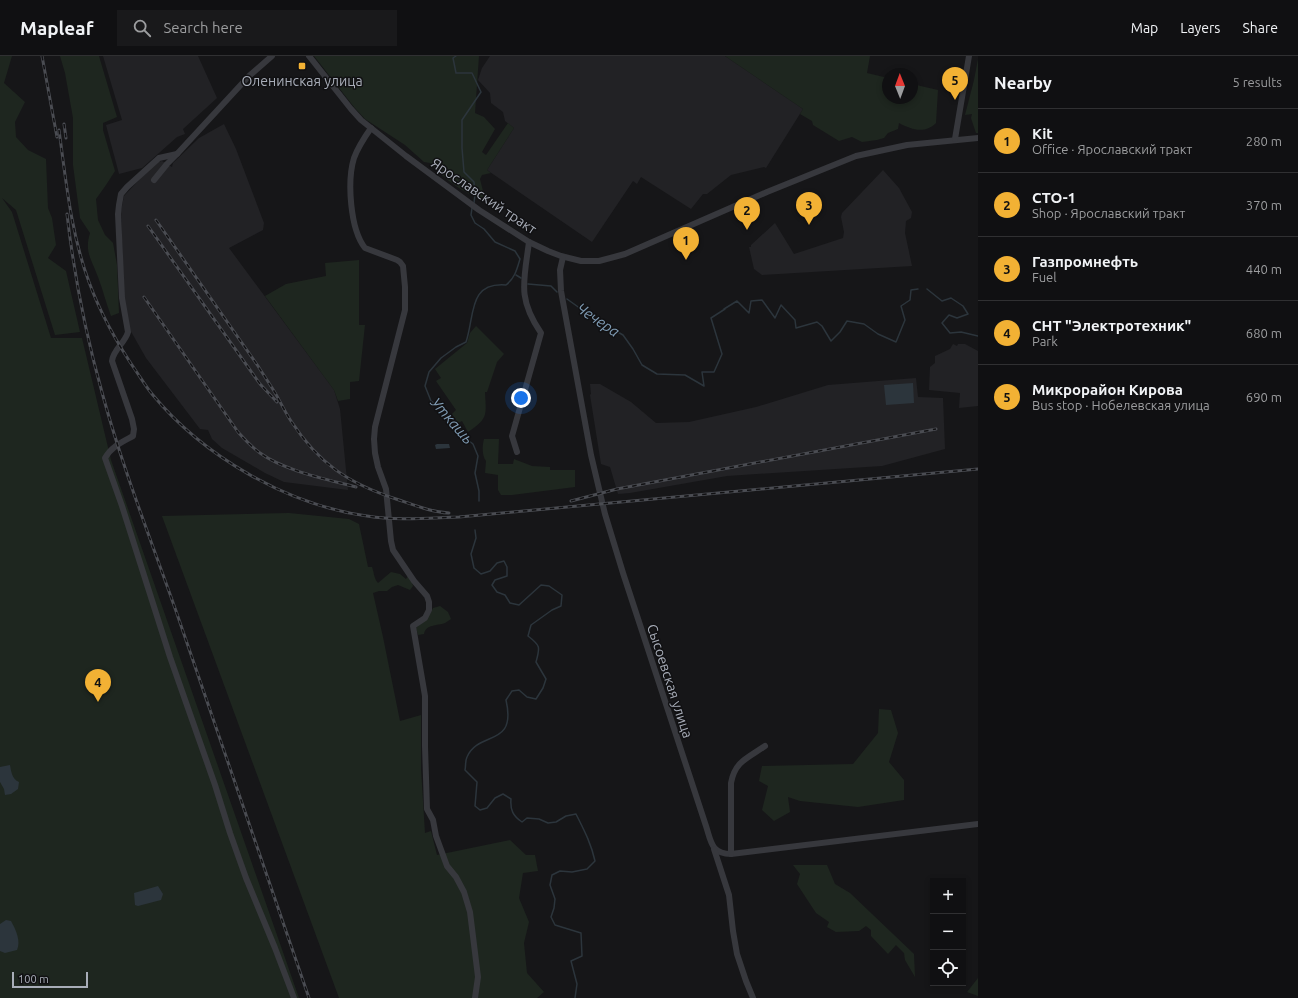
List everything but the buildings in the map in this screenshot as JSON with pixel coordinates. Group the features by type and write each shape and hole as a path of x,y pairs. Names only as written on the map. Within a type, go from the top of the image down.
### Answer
{"street":[{"path":"154,180 249,76 272,56"},
{"name":"Ярославский тракт","path":"309,56 351,109 371,128 459,197 529,242 563,257 590,262 625,254 842,161 907,144 978,138"},
{"path":"955,139 969,56"},
{"path":"371,128 358,148 353,165 350,188 353,215 362,244 365,248 397,260 403,266 405,287 405,310 375,427 375,453 378,467 386,489 393,550 430,602 429,610 425,618 413,626 425,696 427,809 433,820 436,836 447,866 456,877 464,892 468,905 478,977 475,998"},
{"path":"177,154 159,158 127,187 121,194 118,205 122,298 128,332 112,356 112,360 134,429 133,436 109,451 105,458 122,506 170,657 215,785 230,833 246,878 276,948 294,998"},
{"path":"517,452 512,436 540,333 532,321 525,299 524,288 529,242"},
{"name":"Сысоевская улица","path":"563,257 560,270 561,291 591,455 605,514 627,588 729,895 737,954 753,998"},
{"path":"728,854 731,783 733,774 742,761 765,746"},
{"path":"712,846 719,853 728,854 978,824"},
{"path":"720,868 720,860 728,854"}],"shaded area":[{"path":"0,56 12,56 4,83 25,102 15,122 16,137 28,150 46,159 48,208 52,218 56,245 48,258 66,271 80,332 55,335 16,210 2,198 12,212 51,338 82,338 111,460 299,998 0,998"},
{"path":"60,56 99,56 117,117 103,123 103,130 115,171 96,199 98,220 105,235 113,243 117,265 119,313 111,316 88,251 88,240 90,233 80,218 73,165 73,118 65,73"},
{"path":"103,56 198,56 217,98 183,129 185,134 177,137 142,168 119,174 106,125 122,120"},
{"path":"314,56 479,56 475,113 484,117 495,129 482,152 486,155 508,123 514,128 487,170 491,173 482,175 480,179 484,195 482,200 467,193 454,184 430,163 424,162 405,145 365,119"},
{"path":"490,56 725,56 803,109 766,168 764,167 731,175 707,194 703,194 691,209 641,177 637,184 633,181 592,242 487,170 514,128 505,121 503,112 491,103 490,93 478,80 482,68"},
{"path":"725,56 870,56 867,73 882,77 882,104 918,104 918,85 938,90 936,123 927,129 918,130 909,128 899,123 898,129 888,133 884,138 877,140 862,142 852,137 839,141 813,125 812,121 800,114 803,109"},
{"path":"978,59 978,133 976,133 971,118 972,114 965,115"},
{"path":"224,124 236,149 264,223 263,230 229,248 334,390 340,409 348,490 284,482 265,473 222,448 212,439 208,430 200,429 146,358 129,328 124,298 121,211 124,196 156,162 162,161 172,167 173,163 199,138"},
{"path":"883,170 899,188 912,212 911,218 906,221 905,233 912,266 762,275 754,269 749,247 751,247 751,245 775,223 794,254 843,238 844,232 841,217 842,213"},
{"path":"359,260 359,325 365,325 359,381 350,382 350,399 338,401 334,390 265,296 286,284 326,276 325,263"},
{"path":"476,326 504,354 497,362 487,392 485,392 485,415 480,423 468,432 462,421 458,423 452,414 456,410 436,381 441,378 435,369 467,343 470,333"},
{"path":"953,344 957,346 958,344 965,344 978,351 978,406 959,408 960,393 929,390 930,367 935,363 935,356 950,349"},
{"path":"916,378 918,397 943,398 945,449 882,466 727,476 618,494 610,467 601,464 590,395 590,384 600,384 631,402 656,423 689,422 756,407 828,385"},
{"path":"913,383 914,403 886,405 884,385"},
{"path":"484,439 499,439 498,464 513,464 514,459 532,466 550,467 550,470 575,470 575,487 501,495 498,490 498,475 485,473 486,461 483,451"},
{"path":"449,444 450,448 436,449 435,445"},
{"path":"289,513 349,519 359,524 368,567 372,567 378,583 391,572 400,574 406,579 408,576 411,579 413,586 410,590 398,585 387,591 373,593 400,721 421,715 421,769 425,833 431,831 437,855 510,840 526,855 535,855 538,871 523,873 519,898 529,922 524,943 527,973 544,992 537,998 339,998 162,516"},
{"path":"440,606 448,612 451,619 445,623 429,627 424,634 418,635 416,628 430,614 433,608"},
{"path":"879,709 891,710 898,733 889,762 904,780 904,800 858,807 800,801 788,797 790,812 774,821 762,810 768,786 759,781 762,766 853,764 878,733"},
{"path":"10,765 13,777 19,782 18,789 11,794 5,795 4,789 0,782 0,767"},
{"path":"793,865 827,865 835,884 850,893 914,954 915,977 905,960 904,953 896,945 888,954 871,936 871,930 866,926 859,931 836,932 827,927 829,922 816,913 797,884 800,874"},
{"path":"158,886 163,894 161,900 138,906 135,905 134,893"},
{"path":"6,920 11,921 16,932 18,947 17,950 5,953 0,951 0,924"},
{"path":"978,978 978,996 967,992"}],"waterway":[{"name":"Уткашь","path":"456,56 453,58 456,73 472,73 481,92 462,120 464,172 474,182 474,203"},
{"name":"Уткашь","path":"472,208 471,215 475,223 484,229 495,242 515,251 520,259 514,276 506,285 494,285 485,289 479,295 475,302 466,342 441,358 429,372 425,386 431,401 443,409 459,425 464,437 473,444 478,456 475,473 479,491 479,501"},
{"name":"Уткашь","path":"516,275 521,278"},
{"name":"Чечера","path":"528,284 551,286 557,292"},
{"name":"Чечера","path":"567,299 595,319 623,335 642,365 657,374 685,375 704,386 702,372 714,372 722,354 711,318 737,301 749,313 751,301 762,300 775,318 781,305 795,320 796,328 817,322 822,326 831,341 840,332 847,321 864,324 878,334 896,342 905,320 901,306 910,300 911,290 918,289"},
{"name":"Чечера","path":"927,289 942,301 951,298 963,306 968,314 957,318 949,315 942,323 950,333 961,332 978,336"},
{"name":"Уткашь","path":"475,530 476,538 471,554 474,568 481,574 490,571 497,563 504,561 507,567 507,576 495,580 492,585 497,592 505,595 510,603 519,605 541,585 549,586 562,595 561,606 552,610 531,625 528,636 535,642 539,650 536,662 546,679 543,688 536,699 527,697 519,690 512,691 506,700 508,715 506,725 502,732 480,743 473,749 466,759 465,770 477,782 475,806 480,810 487,808 495,798 503,794 511,799 513,812 522,822 527,818 539,819 548,823 556,822 566,816 576,814 582,826 595,861 587,869 572,872 560,871 552,875 550,885 555,899 551,917 555,925 581,933 582,956 571,961 577,984 575,998"}],"railway":[{"path":"42,56 57,137"},
{"path":"64,124 66,138"},
{"path":"59,130 73,226 89,282 110,330 143,381 152,394 173,417 196,438 221,457 277,489 307,501 337,510 379,518 413,519 459,517 978,469"},
{"path":"67,214 73,260 86,328 111,423 128,477 176,611 309,998"},
{"path":"156,220 258,366 291,421 312,449 336,470 363,486 422,508 449,513"},
{"path":"148,226 260,384 277,402"},
{"path":"144,297 238,432 251,446 270,459 293,470 356,487"},
{"path":"571,501 617,489 936,429"}],"place":[{"name":"Оленинская улица","path":"302,66"},
{"name":"Микрорайон Кирова","path":"955,100"},
{"name":"Газпромнефть","path":"809,225"},
{"name":"СТО-1","path":"747,230"},
{"name":"Kit","path":"686,260"},
{"name":"СНТ \"Электротехник\"","path":"98,702"}]}
